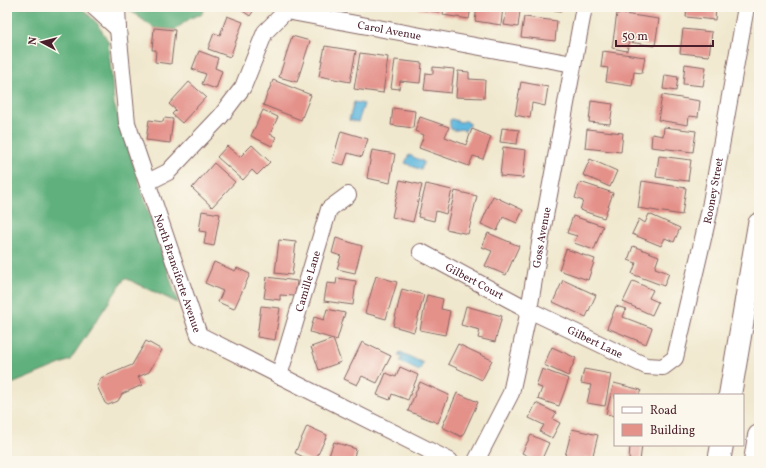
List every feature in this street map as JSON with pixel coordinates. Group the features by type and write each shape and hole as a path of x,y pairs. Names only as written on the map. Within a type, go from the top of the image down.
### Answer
{"highway":[{"path":"730,394 759,224"},
{"path":"755,461 759,436"},
{"path":"719,461 722,446"}],"street":[{"path":"94,7 118,29"},
{"name":"North Branciforte Avenue","path":"117,7 127,122 199,335 450,461"},
{"name":"Goss Avenue","path":"476,461 511,392 529,310 584,7"},
{"name":"Rooney Street","path":"663,367 675,358 709,213 746,7"},
{"name":"Carol Avenue","path":"148,182 168,172 221,116 242,87 265,32 286,11 573,64"},
{"name":"Camille Lane","path":"279,376 329,210 348,195"},
{"name":"Gilbert Court","path":"421,252 529,310"},
{"name":"Gilbert Lane","path":"529,310 646,366 663,367"}],"green space":[{"path":"7,7 81,7 97,23 108,41 114,104 178,303 125,278 70,360 7,386"},
{"path":"125,7 206,7 201,15 190,19 175,30 154,28"}],"water":[{"path":"354,102 364,104 358,122 349,120"},
{"path":"452,119 460,122 466,121 469,123 469,126 465,131 462,129 452,130 450,120"},
{"path":"409,155 424,162 421,170 405,163"},
{"path":"400,352 423,363 419,371 400,362 402,357 398,356"}],"building":[{"path":"237,7 256,7 250,16"},
{"path":"418,7 439,7 439,12 418,9"},
{"path":"444,7 471,7 469,19 443,15"},
{"path":"477,7 503,7 501,25 475,21"},
{"path":"561,7 561,11 534,8"},
{"path":"687,7 716,7 715,20 686,17"},
{"path":"507,9 520,11 518,27 504,25"},
{"path":"617,13 659,19 655,46 629,42 627,51 612,48"},
{"path":"227,16 243,22 230,57 208,49 214,33 220,35"},
{"path":"524,17 557,21 555,41 521,37"},
{"path":"154,28 175,30 171,64 155,62 156,50 152,50"},
{"path":"683,29 712,32 709,56 680,53"},
{"path":"292,36 310,41 297,82 279,77"},
{"path":"325,46 356,51 350,82 319,76"},
{"path":"199,51 218,58 215,68 222,71 216,89 202,84 206,74 192,69"},
{"path":"603,51 645,57 642,73 634,72 632,86 606,82 608,68 601,67"},
{"path":"360,53 388,57 383,93 354,89"},
{"path":"395,60 422,63 420,83 400,81 399,89 391,88"},
{"path":"685,64 706,67 703,86 683,84"},
{"path":"433,67 454,69 451,93 424,90 426,73 433,74"},
{"path":"458,71 469,72 469,79 485,80 484,98 456,97"},
{"path":"665,75 678,77 676,91 663,89"},
{"path":"273,80 311,95 301,120 263,105"},
{"path":"189,82 206,97 182,123 172,114 176,110 169,104"},
{"path":"521,82 548,87 545,106 532,103 530,118 515,115"},
{"path":"662,95 700,101 698,117 689,116 688,125 658,120"},
{"path":"591,101 613,104 610,124 589,122"},
{"path":"393,108 415,111 413,128 391,125"},
{"path":"263,110 278,117 270,134 276,137 272,146 251,136"},
{"path":"420,117 449,127 445,137 466,145 472,129 491,137 483,159 473,156 469,166 419,148 424,135 415,131"},
{"path":"164,118 173,119 170,143 146,140 149,120 163,122"},
{"path":"664,127 696,131 693,152 651,147 652,134 663,136"},
{"path":"502,128 519,130 517,144 500,142"},
{"path":"587,129 623,133 621,152 585,148"},
{"path":"341,131 368,139 362,157 348,153 344,165 332,162"},
{"path":"252,145 270,162 257,175 252,170 243,180 217,157 227,146 240,157"},
{"path":"503,147 526,150 523,178 500,176"},
{"path":"372,150 395,154 390,183 367,178"},
{"path":"659,156 691,160 688,181 656,177"},
{"path":"590,159 617,171 610,187 583,175"},
{"path":"214,163 235,182 212,207 192,188"},
{"path":"400,180 422,185 413,222 392,217"},
{"path":"642,181 686,188 682,215 638,208"},
{"path":"580,182 613,193 604,218 580,210 583,201 575,198"},
{"path":"426,184 452,190 446,214 436,211 434,221 418,217"},
{"path":"455,191 477,196 468,234 446,229"},
{"path":"493,196 523,210 517,223 503,217 497,231 481,224"},
{"path":"202,211 220,214 214,246 204,244 206,232 199,231"},
{"path":"649,214 680,228 674,242 665,238 661,246 632,234 639,219 645,223"},
{"path":"573,216 603,226 594,250 574,243 577,236 567,233"},
{"path":"488,233 519,246 506,275 485,266 492,251 482,247"},
{"path":"336,238 362,246 355,273 337,269 341,256 332,253"},
{"path":"279,240 296,242 292,275 275,273"},
{"path":"633,246 659,256 655,268 669,273 664,286 632,274 636,263 628,260"},
{"path":"566,249 595,259 588,280 559,270"},
{"path":"214,262 235,271 237,268 250,274 234,309 218,302 223,291 205,283"},
{"path":"376,276 397,282 386,319 365,313"},
{"path":"267,277 297,281 295,296 280,295 280,300 264,298"},
{"path":"337,278 356,281 353,305 324,301 327,283 336,284"},
{"path":"563,280 596,295 586,317 553,302"},
{"path":"633,281 653,290 649,298 658,302 652,315 623,302"},
{"path":"402,289 424,295 414,332 393,326"},
{"path":"427,295 443,299 441,309 450,311 445,335 420,330"},
{"path":"261,306 280,308 275,340 257,337"},
{"path":"466,306 502,316 495,342 478,338 480,330 461,325"},
{"path":"616,306 626,309 623,317 652,328 646,344 607,328"},
{"path":"327,309 345,313 337,340 310,332 314,317 324,320"},
{"path":"333,339 341,362 319,370 311,347"},
{"path":"146,341 162,350 149,372 138,377 142,385 122,394 118,401 108,405 105,403 97,386 101,378 132,365"},
{"path":"362,342 391,356 377,383 362,376 357,385 344,379"},
{"path":"458,344 492,360 482,380 448,364"},
{"path":"552,347 576,358 568,376 544,365"},
{"path":"400,367 418,375 408,400 392,394 390,400 377,395 386,373 396,377"},
{"path":"542,369 569,379 559,406 538,399 542,388 536,386"},
{"path":"584,369 611,374 605,406 587,403 591,385 581,383"},
{"path":"420,382 449,395 438,423 408,411"},
{"path":"614,383 641,390 639,394 614,394 614,416 606,414"},
{"path":"457,393 478,402 462,437 442,427"},
{"path":"536,403 556,413 553,419 560,423 552,438 540,432 544,425 529,418"},
{"path":"307,426 327,435 315,461 295,453"},
{"path":"572,429 598,435 592,459 585,457 584,461 564,460"},
{"path":"531,435 549,443 541,461 522,453"},
{"path":"334,442 356,449 353,461 327,461"},
{"path":"630,446 642,446 640,461 629,460"}]}
